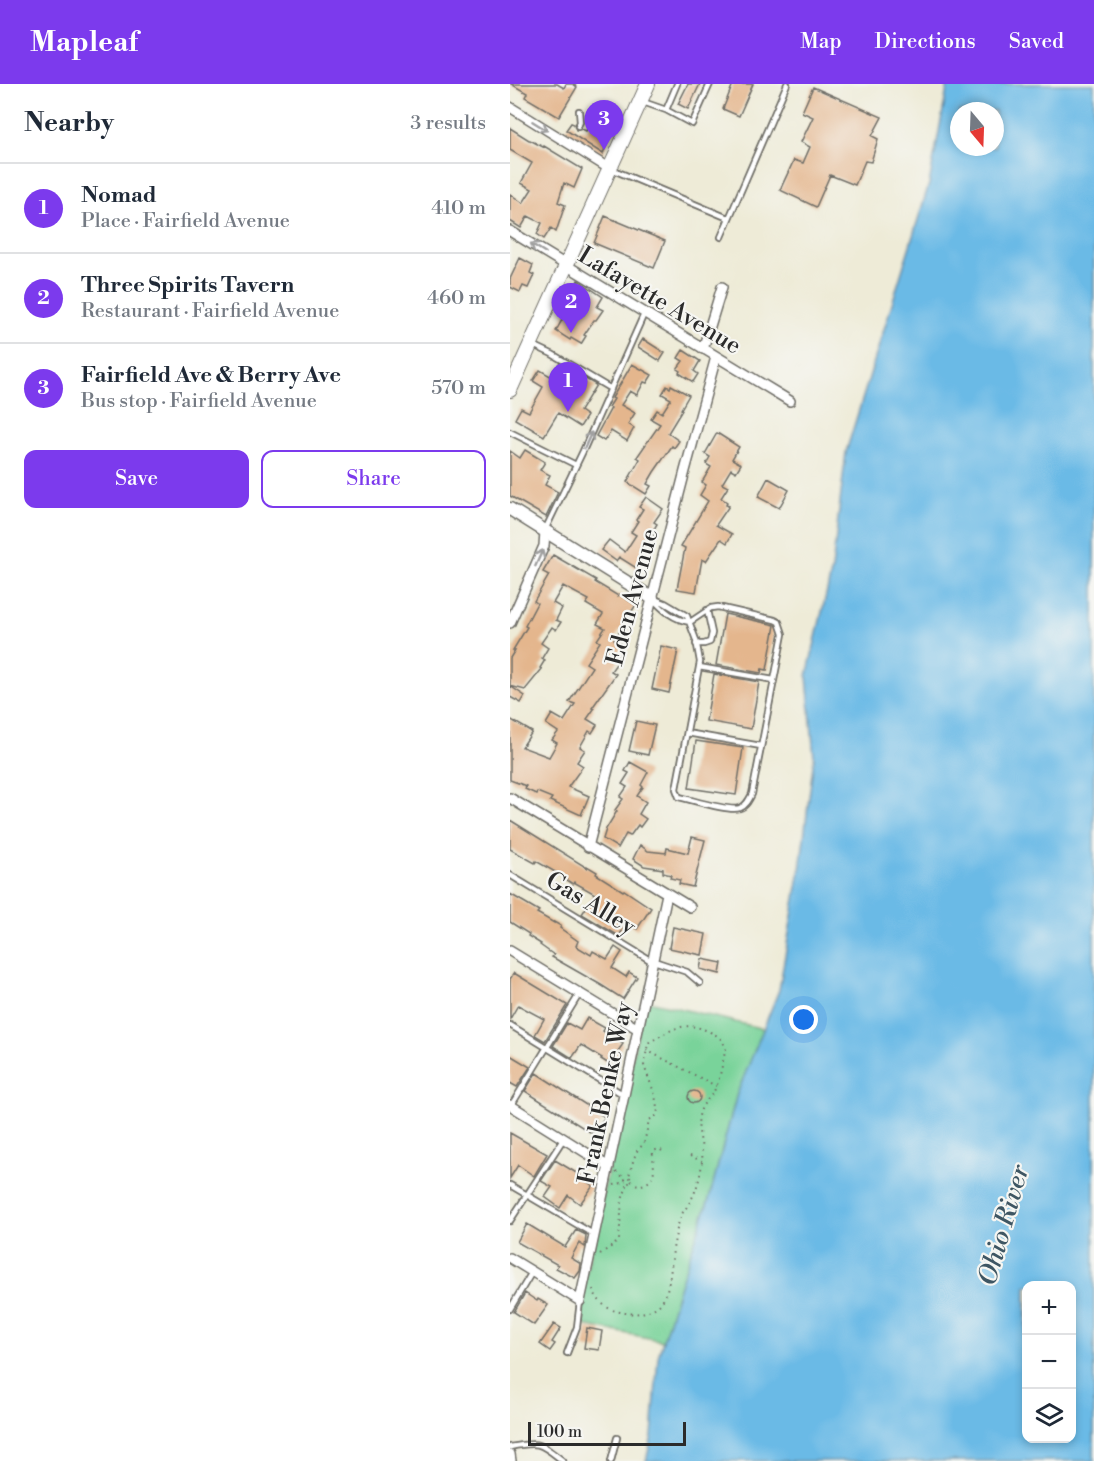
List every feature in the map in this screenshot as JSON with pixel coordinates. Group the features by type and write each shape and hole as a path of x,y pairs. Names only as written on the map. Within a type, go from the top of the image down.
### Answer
{"main road":[{"path":"510,390 648,84"}],"street":[{"path":"510,107 570,139 610,169"},
{"name":"Lafayette Avenue","path":"510,231 790,401"},
{"path":"703,349 722,287"},
{"name":"Eden Avenue","path":"588,846 716,357"},
{"path":"510,510 652,598"},
{"path":"510,623 544,546 545,531"},
{"path":"510,798 690,907"},
{"name":"Frank Benke Way","path":"580,1301 667,894"},
{"path":"510,951 638,1029"},
{"path":"510,1105 609,1167"},
{"path":"510,1258 580,1301"},
{"path":"510,1454 511,1461"}],"lane":[{"path":"666,110 678,84"},
{"path":"640,101 666,110 692,124 710,84"},
{"path":"721,237 787,84"},
{"path":"578,126 579,111"},
{"path":"610,169 728,218"},
{"path":"545,531 644,314"},
{"path":"531,344 610,389"},
{"path":"510,432 576,465"},
{"path":"652,598 687,616 700,662 676,789 680,797 732,810 742,808 752,794 783,634 779,622 775,620 718,607 707,610 690,622"},
{"path":"696,644 710,642 712,633 707,610"},
{"path":"699,667 774,680"},
{"path":"687,733 761,746"},
{"name":"Gas Alley","path":"510,875 654,961 687,972 700,983"},
{"path":"510,1105 580,993"},
{"path":"510,1025 624,1095"},
{"path":"510,1221 564,1138"},
{"path":"510,1185 594,1234"},
{"path":"510,1309 532,1272"},
{"path":"567,1353 577,1327 580,1301"},
{"path":"611,1461 617,1438"},
{"path":"510,1447 542,1444 563,1461"}],"path":[{"path":"589,1261 619,1240 622,1200 634,1158 638,1149 644,1144 649,1120 658,1113 655,1095 644,1066 648,1043 687,1025 700,1027 713,1033 724,1042 726,1049 715,1090 701,1107 698,1120 702,1161 696,1188 681,1215 664,1299 659,1305 638,1314 614,1311 599,1301 592,1282"},
{"path":"646,1050 716,1086"},
{"path":"629,1176 625,1179 637,1185 648,1182 653,1176 653,1151 659,1149 664,1152"},
{"path":"690,1156 702,1161"}],"green space":[{"path":"645,1000 764,1029 737,1094 709,1199 663,1341 584,1325 580,1301"}],"water":[{"name":"Ohio River","path":"948,84 1094,84 1094,1461 646,1461 652,1436 658,1357 709,1199 737,1094 779,990 800,870 814,757 807,676 832,569 846,452 929,184"}],"building":[{"path":"511,84 557,84 564,88 566,84 573,84 577,87 559,117 525,97 527,93"},
{"path":"688,84 700,84 688,109 678,104"},
{"path":"733,84 753,84 739,116 723,109"},
{"path":"813,87 882,117 872,136 878,139 871,162 865,161 855,185 830,175 816,207 780,190 794,160 803,163 810,147 801,142 813,117 802,112"},
{"path":"596,115 613,125 603,154 566,130 571,123 574,124 576,130 586,131"},
{"path":"510,128 582,169 574,188 564,183 558,202 565,205 556,232 551,228 544,239 537,234 542,223 528,216 521,228 510,221 510,194 523,203 532,189 521,183 532,163 510,150"},
{"path":"605,216 665,241 654,268 594,243"},
{"path":"520,258 533,265 530,273 534,275 528,288 523,286 520,292 510,287 510,279"},
{"path":"578,280 603,297 597,307 603,310 584,335 586,336 581,344 556,331 570,305 567,303"},
{"path":"643,339 665,353 660,361 638,347"},
{"path":"683,350 700,361 694,371 698,374 693,382 679,373 677,369 683,361 678,358"},
{"path":"632,364 652,375 647,383 644,382 637,395 630,391 621,405 635,413 628,424 634,428 627,441 611,431 604,441 596,436 611,408 609,407 614,399 612,398"},
{"path":"567,368 596,385 580,411 587,416 580,427 558,413 544,436 515,419 521,408 529,412 543,387 533,381 540,370 559,381"},
{"path":"671,385 689,395 668,433 679,441 674,448 672,446 654,472 647,484 651,486 646,494 627,482 640,459 637,457 660,424 651,419 657,410 662,413 671,399 662,394 667,386 670,388"},
{"path":"717,433 739,447 732,459 741,464 736,472 731,469 722,484 728,487 721,498 729,506 716,525 732,534 727,543 721,539 706,561 702,559 696,592 677,589 685,548 681,546 708,501 700,495 706,485 702,482 711,467 706,464 710,457 705,454"},
{"path":"525,450 545,462 540,470 550,475 545,485 558,492 546,517 510,496 510,451 520,458"},
{"path":"768,478 789,490 779,508 758,497"},
{"path":"646,497 663,509 654,522 657,524 651,534 654,536 647,548 652,551 641,571 619,557 616,561 601,550 609,540 625,552 636,535 631,532 643,509 639,507"},
{"path":"553,555 636,605 614,639 624,645 616,658 619,660 611,671 616,674 587,719 597,725 592,733 589,731 580,747 585,750 577,762 583,766 568,787 589,796 581,815 550,801 552,798 537,792 536,794 525,789 526,786 510,780 510,719 532,732 522,747 549,757 557,743 552,740 558,732 546,724 552,714 564,721 575,704 569,702 592,667 586,663 600,642 597,640 605,628 597,624 603,614 586,604 589,600 563,586 553,603 562,608 556,620 561,622 556,630 552,627 541,643 548,648 542,658 545,660 540,668 542,669 525,690 510,686 510,658 527,627 525,626 537,603 534,601 549,575 543,572"},
{"path":"725,614 775,625 767,670 762,669 761,673 716,665"},
{"path":"661,646 678,650 669,693 652,689"},
{"path":"714,674 759,682 751,729 706,721"},
{"path":"510,686 525,696 521,703 510,697"},
{"path":"636,721 655,725 648,755 629,751"},
{"path":"696,741 743,748 736,795 689,788"},
{"path":"630,762 648,772 637,796 646,802 639,814 646,819 630,836 626,834 618,848 603,839 617,811 615,810 623,799 620,797 627,787 622,784 629,773 625,771"},
{"path":"510,820 597,872 596,874 651,908 637,929 627,923 619,936 582,914 595,894 510,849"},
{"path":"692,837 705,840 693,887 679,884 680,880 670,878 671,875 663,873 663,869 644,866 633,859 640,845 648,851 666,853 667,848 688,853"},
{"path":"510,894 561,926 560,928 578,941 576,946 591,955 593,951 607,959 615,947 622,952 612,968 626,977 629,972 637,977 623,999 552,957 554,955 528,936 529,934 510,922"},
{"path":"673,927 706,934 702,955 669,948"},
{"path":"702,959 722,963 720,974 700,969"},
{"path":"514,973 567,1005 545,1041 535,1035 544,1019 518,1005 510,1019 510,979"},
{"path":"587,1018 605,1028 603,1031 623,1044 609,1064 581,1045 572,1058 553,1046 567,1023 580,1030"},
{"path":"510,1055 530,1067 517,1087 510,1083"},
{"path":"536,1073 605,1117 593,1134 525,1091"},
{"path":"696,1091 699,1092 699,1102 692,1103 689,1102 688,1095 689,1092"},
{"path":"510,1133 547,1154 534,1176 518,1165 510,1178"},
{"path":"555,1160 593,1186 580,1204 568,1195 560,1208 545,1197 552,1187 541,1181"},
{"path":"527,1224 565,1247 576,1230 586,1235 585,1247 579,1243 571,1258 581,1264 580,1271 575,1278 556,1268 558,1265 517,1242"},
{"path":"525,1293 548,1305 534,1325 514,1312"},
{"path":"554,1324 561,1328 552,1342 555,1344 550,1351 540,1344"},
{"path":"587,1328 602,1331 599,1350 584,1348"}],"place":[{"name":"Fairfield Ave & Berry Ave","path":"604,150"},
{"name":"Three Spirits Tavern","path":"571,333"},
{"name":"Nomad","path":"568,412"}]}
